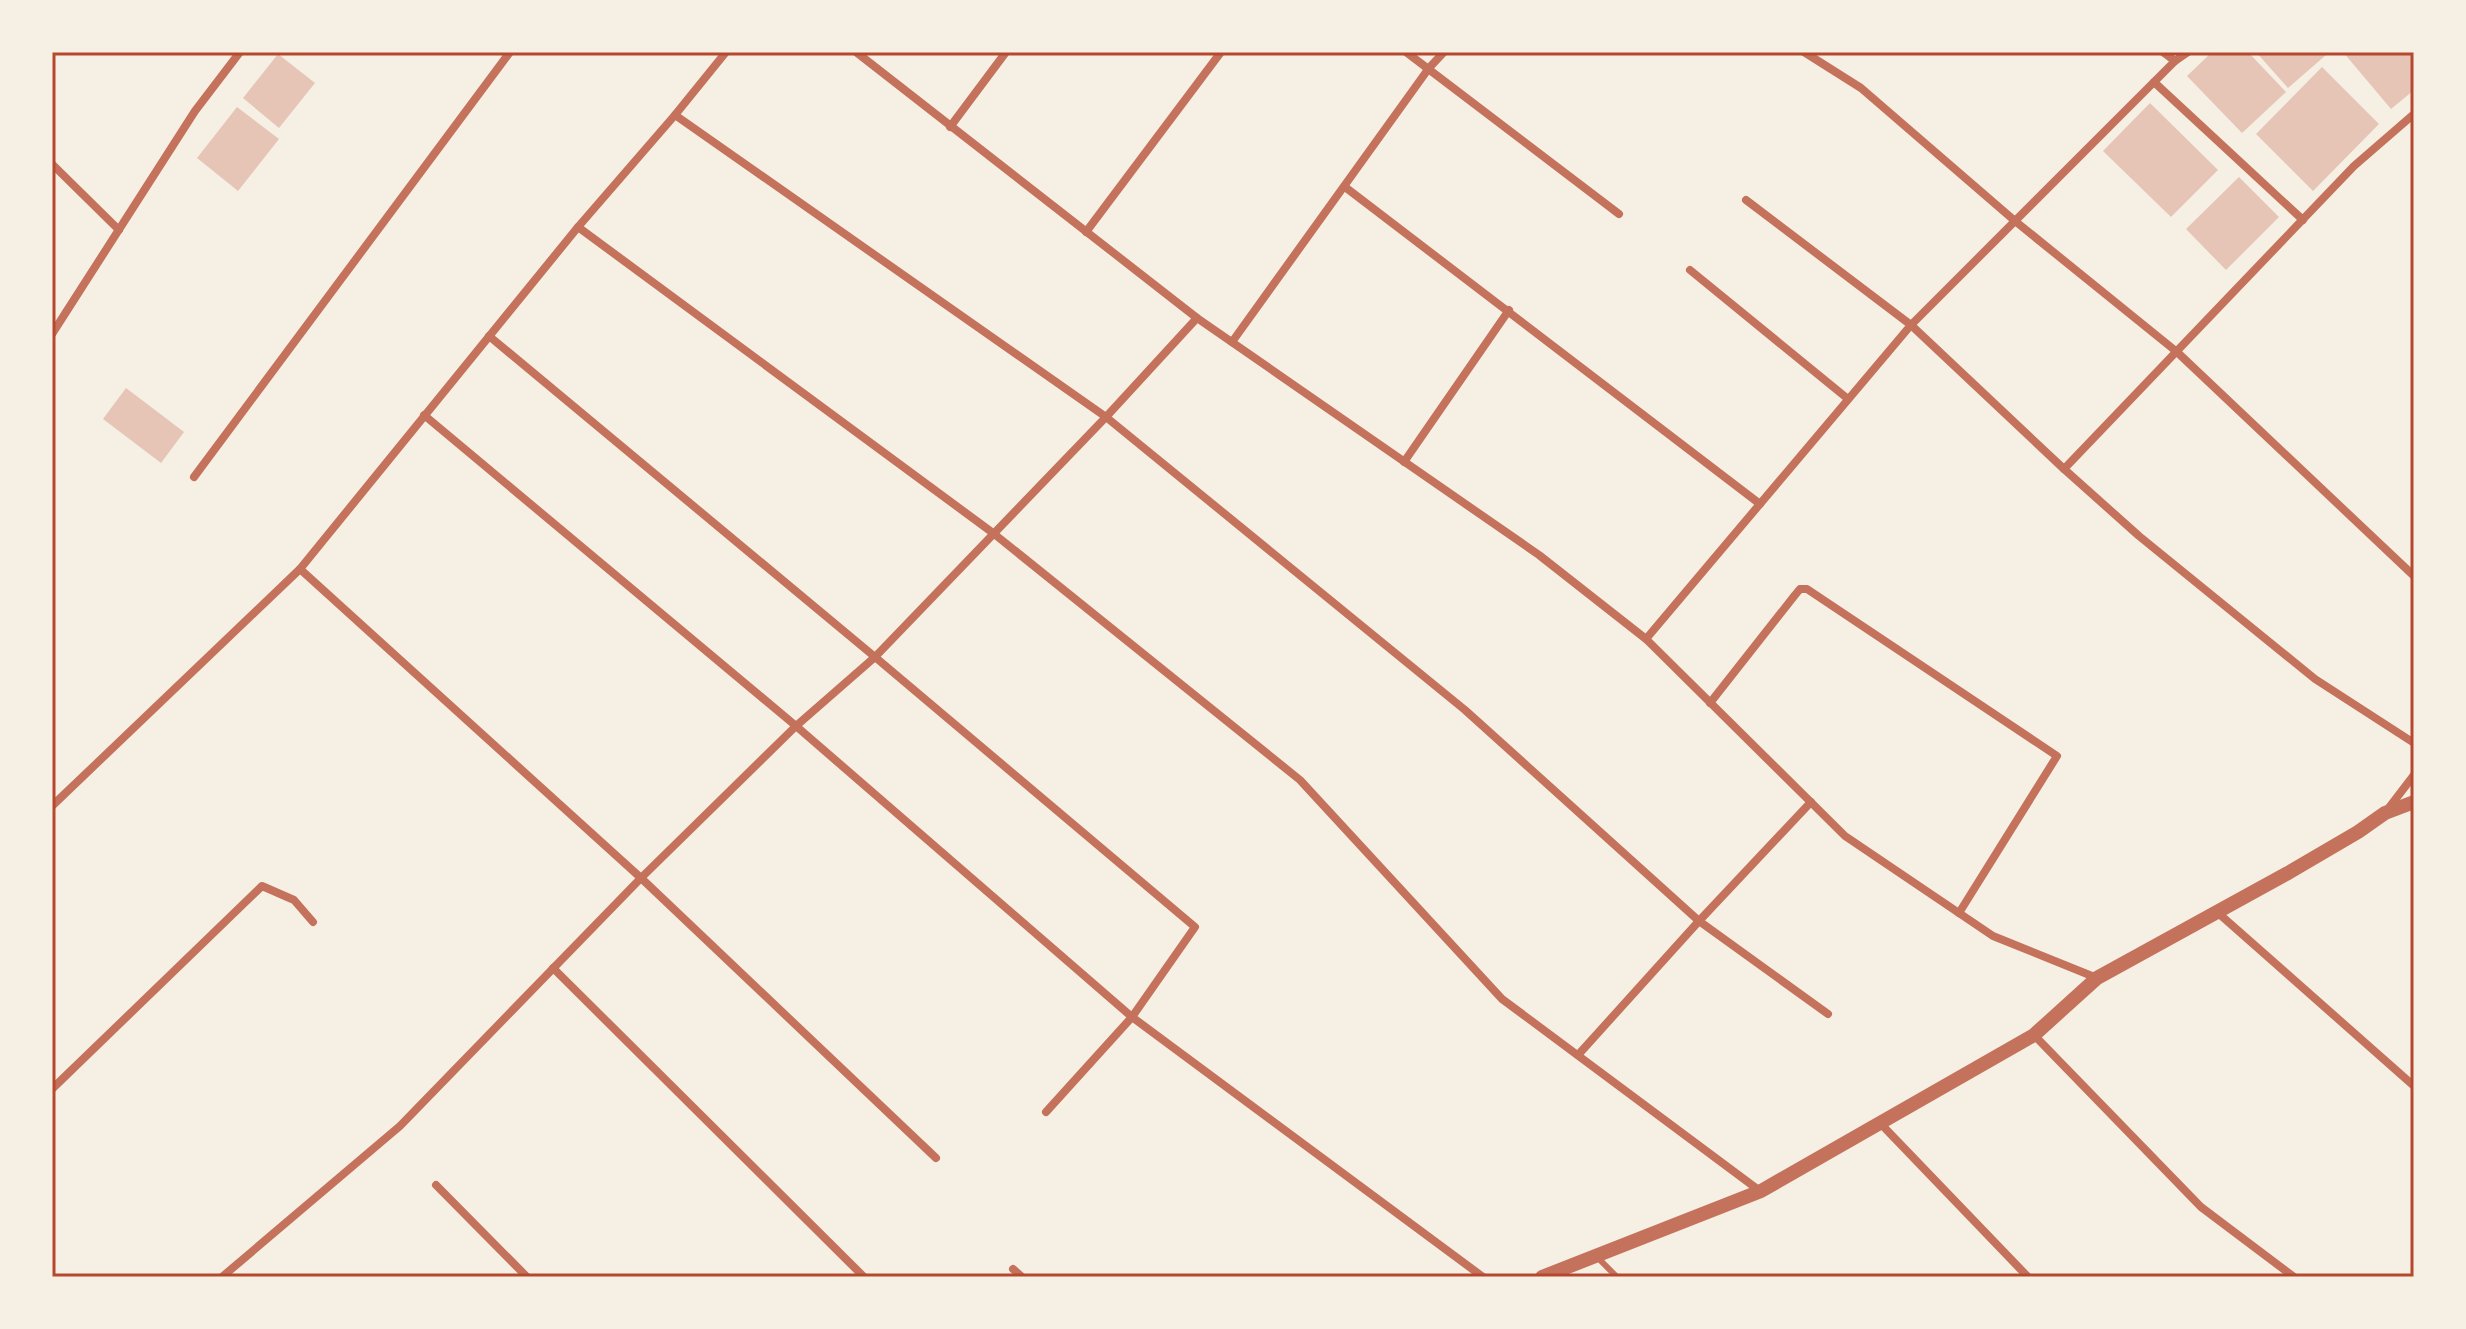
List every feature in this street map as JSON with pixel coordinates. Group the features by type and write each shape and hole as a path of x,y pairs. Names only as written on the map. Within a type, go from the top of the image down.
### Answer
{"street":[{"path":"52,334 195,111 240,52"},
{"path":"194,477 510,52"},
{"path":"52,806 300,569 578,227 726,52"},
{"path":"856,52 1197,318 1539,555 1646,639 1845,836 1993,936 2097,978"},
{"path":"950,127 1006,52"},
{"path":"1086,232 1221,52"},
{"path":"1406,52 1619,214"},
{"path":"1232,342 1429,68 1444,52"},
{"path":"1804,52 1861,88 2015,221 2177,352 2414,576"},
{"path":"2163,52 2175,61"},
{"path":"1646,639 1911,325 2175,61 2188,52"},
{"path":"2154,82 2303,220"},
{"path":"2064,469 2354,166 2414,114"},
{"path":"675,115 1106,417 1465,710 1699,921 1828,1014"},
{"path":"52,164 119,230"},
{"path":"1345,187 1760,504"},
{"path":"1746,200 1911,325 2139,536 2315,679 2414,743"},
{"path":"578,227 993,533 1300,780 1502,999 1761,1191"},
{"path":"1690,270 1848,399"},
{"path":"1404,462 1509,310"},
{"path":"222,1277 400,1126 641,878 796,726 875,657 1197,318"},
{"path":"489,336 1195,927 1132,1017 1046,1112"},
{"path":"424,415 796,726 1132,1017 1483,1277"},
{"path":"300,569 641,878 936,1158"},
{"path":"1710,703 1800,589 1807,589 2057,756 1959,913"},
{"path":"2385,813 2414,775"},
{"path":"1578,1055 1811,802"},
{"path":"1542,1277 1761,1191 2034,1035 2097,978 2358,832 2385,813 2414,802"},
{"path":"52,1089 262,886 294,900 313,922"},
{"path":"2216,912 2414,1086"},
{"path":"553,968 864,1277"},
{"path":"2034,1035 2201,1207 2294,1277"},
{"path":"1880,1123 2028,1277"},
{"path":"436,1185 527,1277"},
{"path":"1013,1269 1022,1277"}],"lane":[{"path":"1596,1256 1617,1277"}],"building":[{"path":"2212,52 2248,52 2286,92 2242,133 2187,76"},
{"path":"2256,52 2323,52 2326,55 2288,88"},
{"path":"2343,52 2414,52 2414,90 2391,109"},
{"path":"278,54 315,83 279,128 243,98"},
{"path":"2322,67 2379,124 2313,191 2256,134"},
{"path":"2150,103 2218,170 2171,217 2103,151"},
{"path":"237,107 279,139 238,191 197,158"},
{"path":"2239,177 2279,217 2226,270 2186,229"},
{"path":"126,388 184,432 161,463 103,419"}]}
